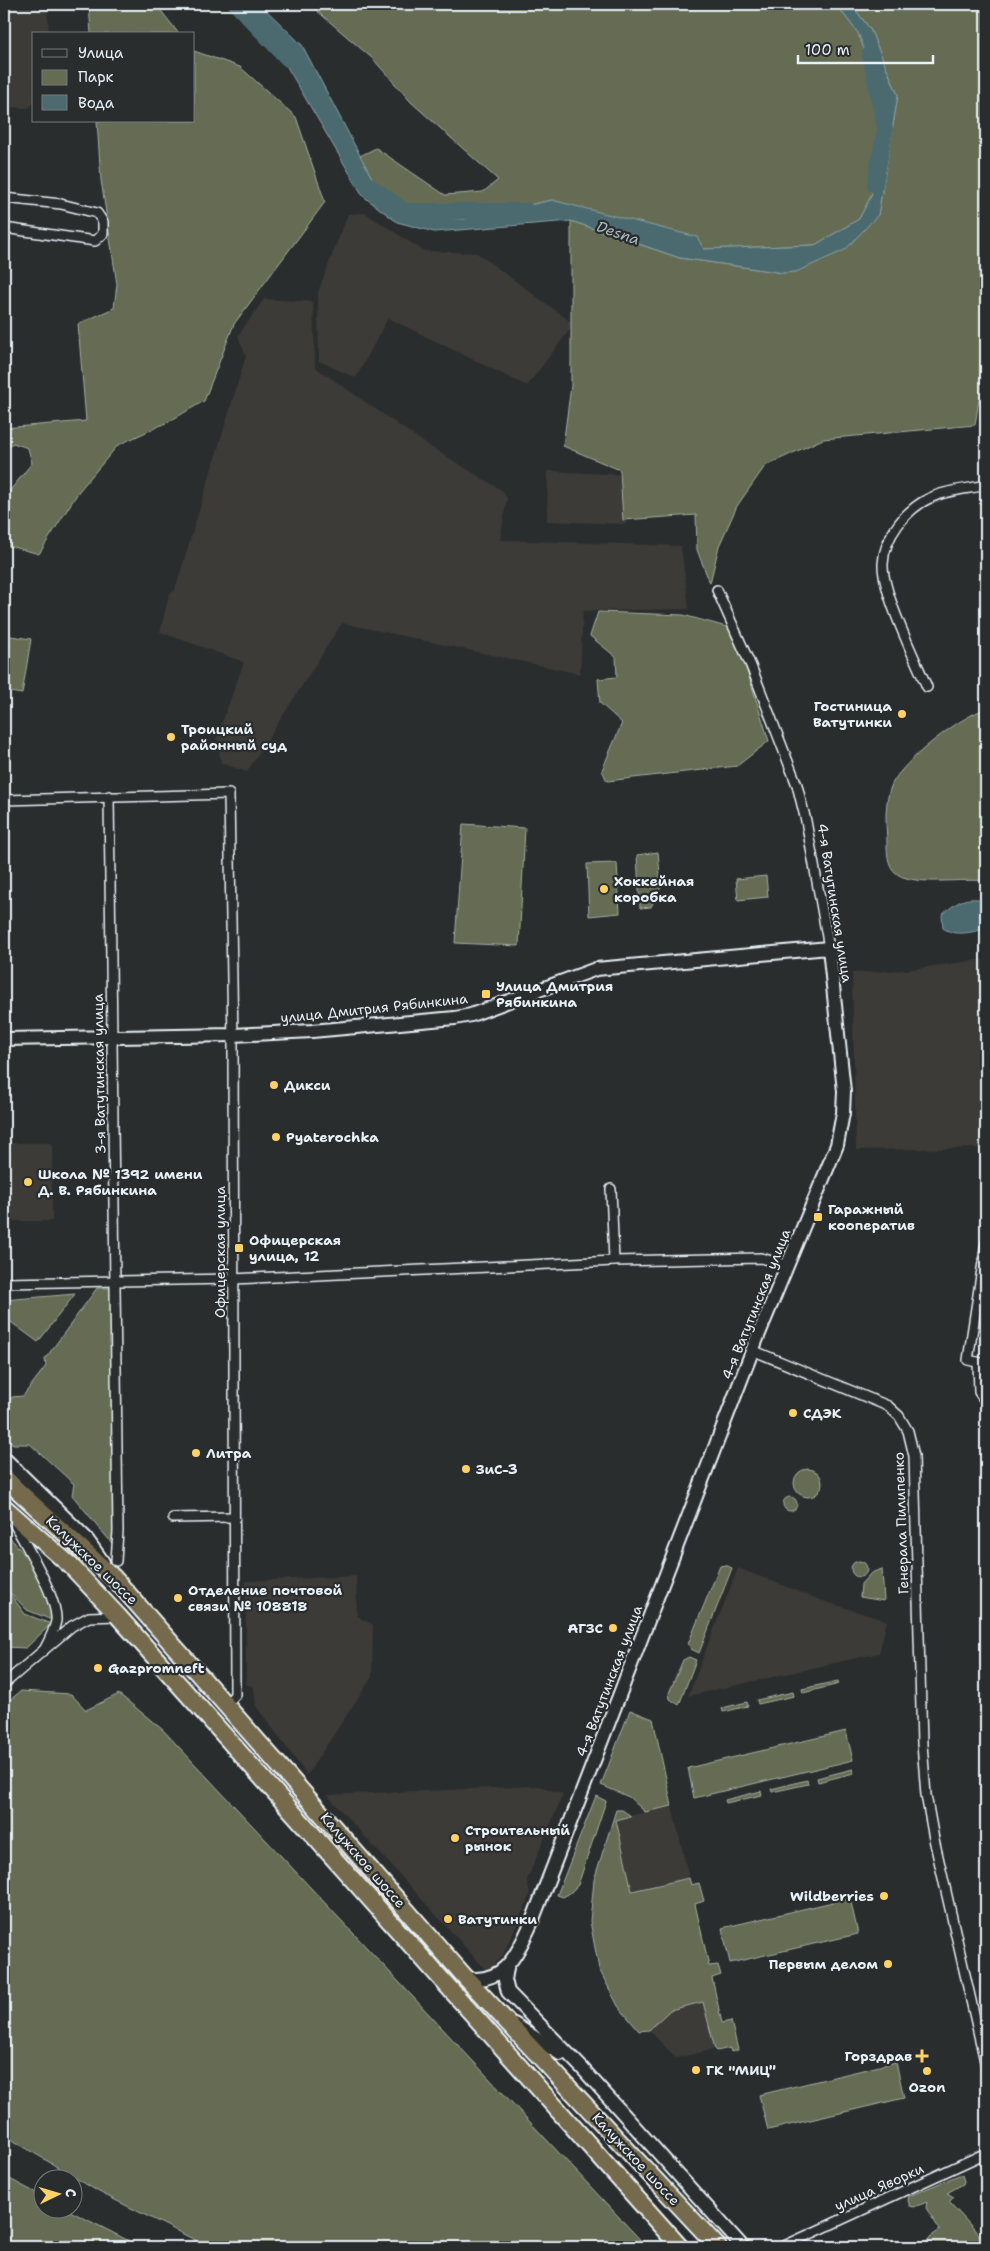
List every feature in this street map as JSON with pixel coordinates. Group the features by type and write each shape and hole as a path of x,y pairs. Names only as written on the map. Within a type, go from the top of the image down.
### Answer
{"highway":[{"name":"Калужское шоссе","path":"4,1478 114,1578 466,1978 718,2247"},
{"name":"Калужское шоссе","path":"4,1507 71,1566 118,1616 680,2247"}],"street":[{"path":"4,198 61,204 97,213 103,222 102,234 96,241 4,228"},
{"path":"927,687 891,599 883,564 890,540 902,519 916,506 931,497 986,485"},
{"name":"4-я Ватутинская улица","path":"507,1968 526,1934 544,1892 752,1350 830,1166 843,1113 843,1073 829,948 806,820 797,784 751,666 718,590"},
{"name":"Офицерская улица","path":"109,796 229,794 233,1035 235,1695 225,1705"},
{"path":"4,800 109,796"},
{"name":"3-я Ватутинская улица","path":"109,796 116,1281 118,1531 116,1561"},
{"name":"улица Дмитрия Рябинкина","path":"4,1039 233,1035 312,1031 455,1018 471,1015 596,969 829,948"},
{"path":"611,1189 614,1261"},
{"path":"986,1243 985,1262 968,1360 982,1363 979,1392 986,1402"},
{"path":"4,1283 233,1279 614,1261 761,1258 787,1265"},
{"name":"Генерала Пилипенко","path":"752,1350 881,1402 899,1416 908,1431 914,1456 922,1744 926,1794 934,1839 986,2066"},
{"path":"4,1458 86,1538 114,1578"},
{"path":"4,1464 25,1477"},
{"path":"4,1507 32,1556 56,1613 54,1627 44,1650"},
{"path":"173,1518 234,1517"},
{"path":"4,1684 72,1626 89,1617 118,1616"},
{"path":"466,1978 487,1978 507,1968"},
{"path":"507,1968 505,1980 508,1992 588,2076 743,2247"},
{"path":"505,2019 556,2050 588,2076"},
{"name":"улица Яворки","path":"781,2247 986,2153"}],"shaded area":[{"path":"4,4 47,4 49,32 32,32 32,105 28,108 4,107"},
{"path":"365,213 424,251 477,253 574,324 527,386 388,318 356,378 319,361 318,292 348,214"},
{"path":"264,299 313,302 315,367 426,444 503,491 507,499 500,540 681,546 689,609 583,611 580,674 342,623 247,772 221,763 217,736 244,662 160,632 169,595 175,590 246,356 238,336"},
{"path":"548,471 627,475 626,524 547,521"},
{"path":"986,959 986,1148 856,1150 852,973 905,970"},
{"name":"Школа № 1392 имени Д. В. Рябинкина","path":"4,1143 52,1143 52,1221 4,1221"},
{"path":"738,1568 820,1600 887,1621 879,1653 688,1696"},
{"path":"356,1576 357,1616 373,1625 372,1677 307,1775 256,1706 254,1687 246,1684 246,1581"},
{"name":"Строительный рынок","path":"539,1786 563,1794 527,1880 530,1895 502,1957 487,1971 327,1795"},
{"path":"672,1806 689,1878 632,1891 616,1819"},
{"path":"704,2002 715,2049 676,2058 649,2030 670,2010"}],"green space":[{"path":"89,4 156,4 177,32 91,32"},
{"path":"309,4 836,4 858,33 882,96 885,137 871,196 859,219 815,245 704,249 552,200 465,219 437,218 383,199 360,156 376,148 445,195 483,192 498,180 411,102 373,59"},
{"path":"851,4 986,4 986,402 979,400 975,425 823,439 765,466 737,506 719,546 710,583 697,550 696,515 623,520 620,470 563,446 571,386 571,221 680,258 784,273 878,215 898,95 870,29"},
{"path":"195,51 240,67 296,117 325,202 234,324 204,401 170,421 118,445 79,491 39,554 6,545 4,538 4,498 32,463 28,448 13,443 4,450 4,428 86,421 78,324 114,308 117,284 101,180 97,122 195,122"},
{"path":"598,612 683,615 734,629 769,741 737,766 607,781 602,770 622,723 600,703 598,679 617,677 616,657 590,636"},
{"path":"4,635 31,639 22,694 4,691"},
{"path":"986,709 986,881 929,881 899,875 890,864 887,850 887,805 892,784 908,763 934,740 963,720"},
{"path":"463,824 525,828 519,946 455,943"},
{"path":"658,852 661,887 651,907 640,908 637,855"},
{"name":"Хоккейная коробка","path":"617,863 620,913 589,916 587,864"},
{"path":"766,876 768,897 738,900 736,879"},
{"path":"97,1288 112,1288 115,1547 72,1495 74,1484 30,1444 13,1444 4,1436 4,1407 12,1397 23,1396 46,1366 45,1359"},
{"path":"75,1294 38,1342 4,1317 4,1300"},
{"path":"808,1469 818,1473 822,1483 818,1493 808,1497 798,1493 794,1483 798,1473"},
{"path":"787,1497 793,1497 797,1504 793,1511 787,1511 783,1507 783,1501"},
{"path":"9,1536 32,1564 45,1585 50,1596 52,1608 52,1620 27,1610 5,1587 25,1614 51,1624 26,1648 4,1647 4,1539"},
{"path":"859,1561 865,1563 867,1569 865,1575 859,1577 853,1575 851,1569 853,1563"},
{"path":"725,1565 732,1568 699,1653 691,1649 688,1644 720,1566"},
{"path":"882,1569 884,1601 860,1597 861,1584 871,1573"},
{"path":"689,1657 696,1660 679,1705 670,1699 669,1693 683,1660"},
{"path":"838,1681 839,1684 803,1693 802,1689"},
{"path":"21,1691 71,1694 86,1710 119,1694 163,1730 647,2247 209,2247 82,2182 82,2168 59,2168 4,2135 4,1705"},
{"path":"793,1692 794,1696 758,1704 757,1700"},
{"path":"747,1702 748,1706 723,1712 722,1708"},
{"path":"630,1710 653,1719 672,1806 645,1812 629,1797 601,1785"},
{"path":"846,1731 853,1760 694,1798 688,1768"},
{"path":"853,1769 854,1773 818,1782 817,1778"},
{"path":"807,1780 808,1784 772,1792 771,1789"},
{"path":"761,1791 762,1795 726,1803 725,1800"},
{"path":"596,1796 606,1801 578,1885 563,1897 557,1895"},
{"path":"616,1810 622,1810 631,1816 616,1820 632,1891 689,1878 691,1885 699,1883 704,1901 695,1904 709,1966 718,1965 721,1975 712,1978 722,2023 731,2021 738,2050 731,2052 730,2048 717,2051 715,2049 703,2002 670,2010 649,2030 639,2031 618,2006 599,1969 590,1921 594,1880"},
{"path":"850,1898 858,1934 730,1963 722,1928"},
{"path":"896,2062 904,2098 768,2130 759,2095"},
{"path":"962,2175 963,2184 947,2193 954,2197 949,2202 986,2242 986,2247 929,2247 927,2242 930,2237 940,2230 926,2208 927,2202 914,2207 910,2206 909,2196"},
{"path":"4,2176 32,2191 32,2218 82,2217 141,2247 4,2247"}],"water":[{"path":"234,4 260,4 302,45 383,199 437,218 465,219 552,200 697,237 704,249 815,245 859,219 871,196 885,137 882,96 858,33 836,4 851,4 870,29 898,95 878,215 845,250 796,272 784,273 680,258 571,221 434,232 397,222 363,196 270,38"},
{"path":"986,897 986,929 958,933 943,928 942,915 952,907 966,899"}],"waterway":[{"name":"Desna","path":"236,4 288,59"},
{"name":"Desna","path":"870,54 885,129 875,185"},
{"name":"Desna","path":"363,181 405,211 527,211"}],"place":[{"name":"Гостиница Ватутинки","path":"902,714"},
{"name":"Троицкий районный суд","path":"171,737"},
{"name":"Хоккейная коробка","path":"604,889"},
{"name":"Улица Дмитрия Рябинкина","path":"486,994"},
{"name":"Дикси","path":"274,1085"},
{"name":"Pyaterochka","path":"276,1137"},
{"name":"Школа № 1392 имени Д. В. Рябинкина","path":"28,1182"},
{"name":"Гаражный кооператив","path":"818,1217"},
{"name":"Офицерская улица, 12","path":"239,1248"},
{"name":"СДЭК","path":"793,1413"},
{"name":"Литра","path":"196,1453"},
{"name":"ЗиС-3","path":"466,1469"},
{"name":"Отделение почтовой связи № 108818","path":"178,1598"},
{"name":"АГЗС","path":"613,1628"},
{"name":"Gazpromneft","path":"98,1668"},
{"name":"Строительный рынок","path":"455,1838"},
{"name":"Wildberries","path":"884,1896"},
{"name":"Ватутинки","path":"448,1919"},
{"name":"Первым делом","path":"888,1964"},
{"name":"Горздрав","path":"922,2056"},
{"name":"ГК \"МИЦ\"","path":"696,2070"},
{"name":"Ozon","path":"927,2071"}]}
